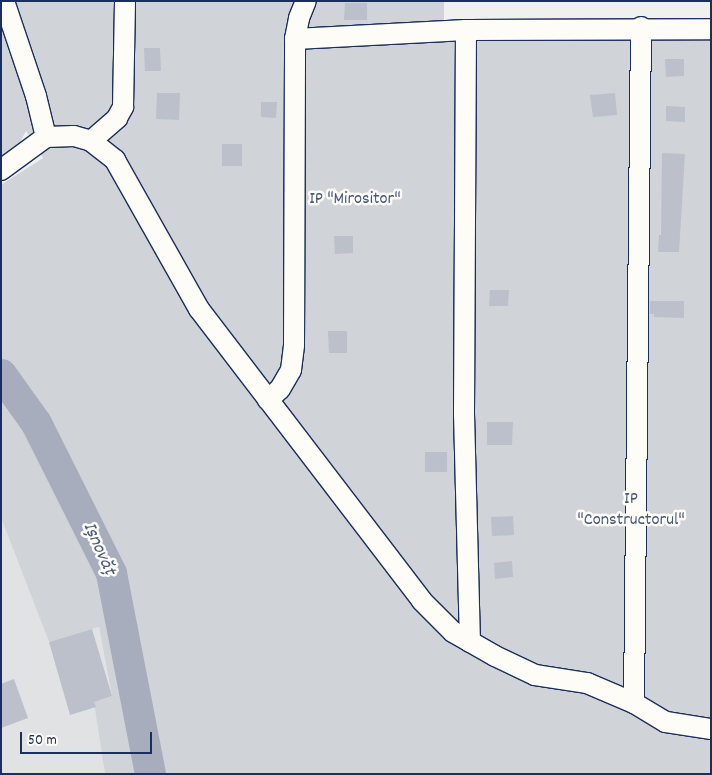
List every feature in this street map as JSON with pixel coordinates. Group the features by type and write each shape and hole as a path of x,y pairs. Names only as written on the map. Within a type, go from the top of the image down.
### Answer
{"street":[{"path":"4,1 36,96 46,137"},
{"path":"91,141 118,118 122,106 125,1"},
{"path":"268,400 280,389 291,370 294,345 295,39 300,7"},
{"path":"295,39 466,30 641,27 711,28"},
{"path":"634,703 641,27"},
{"path":"466,30 464,414 470,642"},
{"path":"1,170 46,137 74,136 91,141 115,160 199,310 422,601 453,632 535,675 587,683 634,703 666,722 711,729"}],"shaded area":[{"path":"1,518 49,642 99,627 112,696 96,707 105,774 1,774"}],"green space":[{"path":"1,1 444,1 444,21 711,24 711,774 105,774 94,702 112,696 99,627 49,642 1,518 1,185 43,158 26,131 18,146 1,159"}],"building":[{"path":"345,3 367,3 367,20 344,20"},
{"path":"144,48 160,48 161,71 145,71"},
{"path":"665,59 684,59 684,76 666,77"},
{"path":"157,93 180,93 179,120 156,119"},
{"path":"615,93 617,115 593,117 590,95"},
{"path":"261,102 277,102 276,118 261,117"},
{"path":"666,106 685,107 685,122 666,121"},
{"path":"222,144 242,144 242,166 222,166"},
{"path":"662,153 685,154 679,252 658,252 659,235 661,235"},
{"path":"334,236 353,236 353,253 335,254"},
{"path":"490,290 509,290 508,306 489,306"},
{"path":"650,301 684,301 684,318 654,317 654,314 650,314"},
{"path":"328,331 347,331 347,353 329,353"},
{"path":"487,422 513,422 512,445 487,445"},
{"path":"425,452 447,452 447,472 425,472"},
{"path":"513,516 514,535 492,536 491,517"},
{"path":"512,561 513,577 495,579 494,563"},
{"path":"92,629 112,696 94,702 96,707 70,715 49,642"},
{"path":"14,679 28,718 1,728 1,684"}],"waterway":[{"name":"Ișnovăț","path":"1,374 36,423 111,573 150,774"}],"park label":[{"name":"IP \"Mirositor\"","path":"355,200"},
{"name":"IP \"Constructorul\"","path":"631,511"}]}
